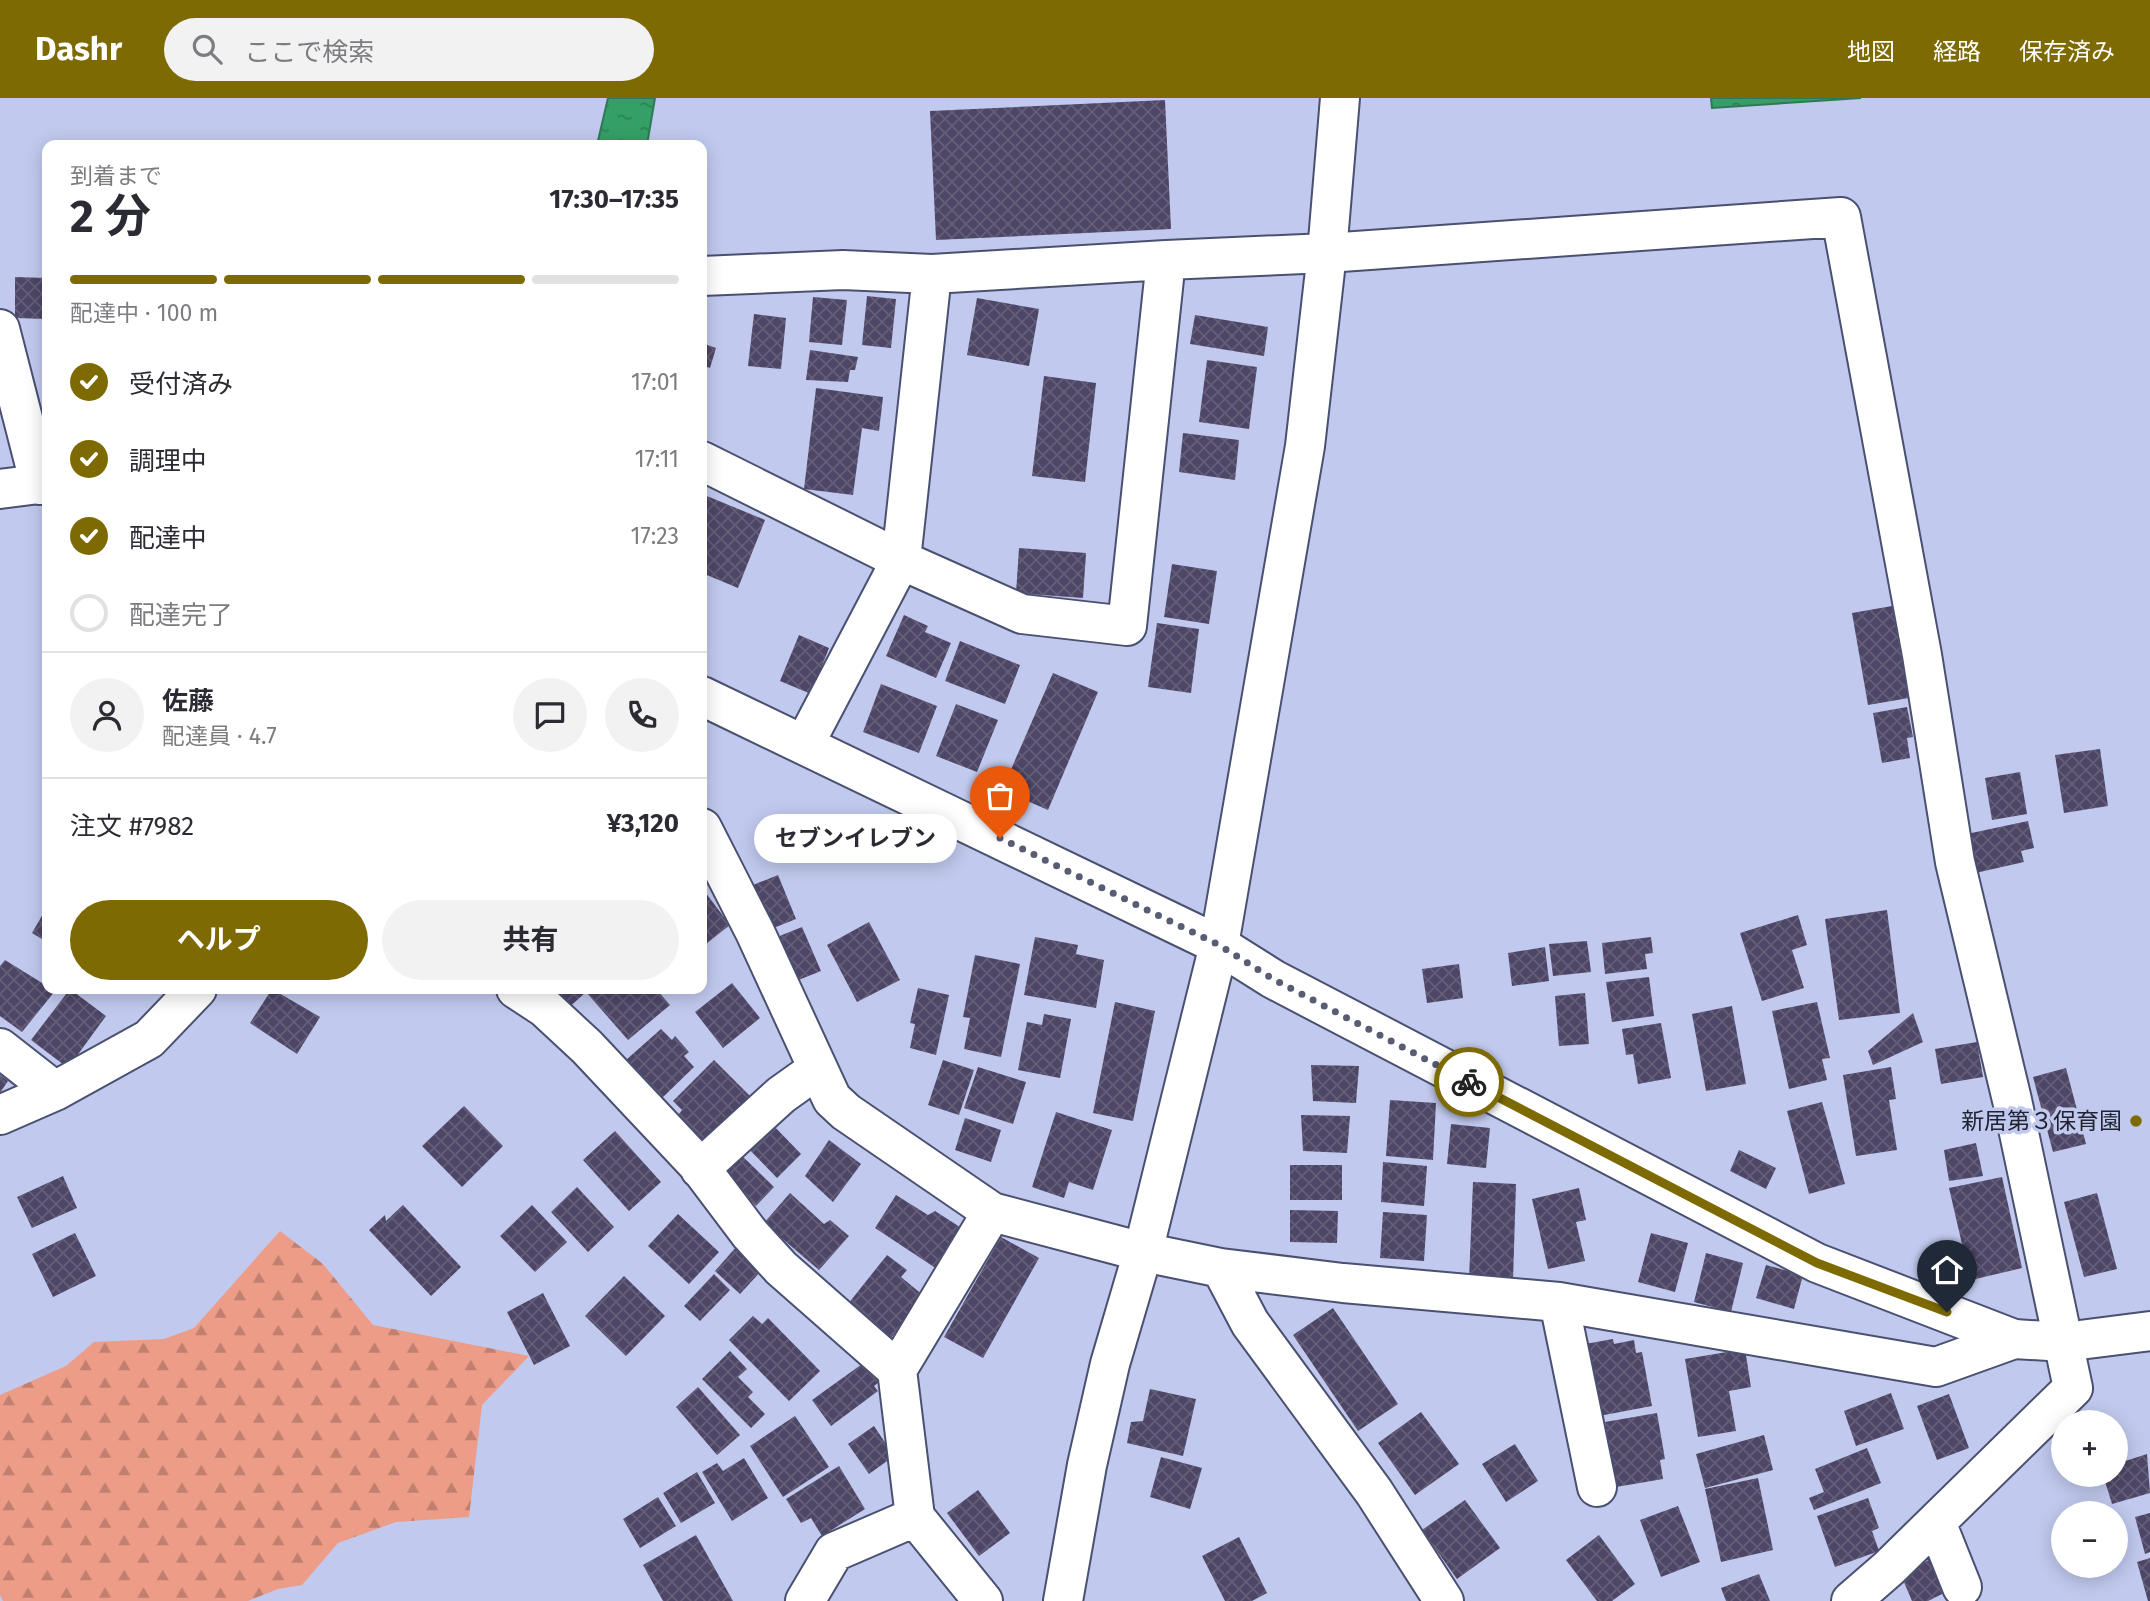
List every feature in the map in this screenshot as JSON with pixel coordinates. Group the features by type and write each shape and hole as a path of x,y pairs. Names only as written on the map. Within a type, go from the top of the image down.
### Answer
{"street":[{"path":"1063,1601 1110,1364 1143,1252 1219,945 1305,446 1328,253 1340,98"},
{"path":"707,276 843,270 932,274 1328,253 1841,217 1922,655 1955,862 2012,1100 2073,1388 1851,1601"},
{"path":"707,463 901,560 1022,614 1127,626 1166,260"},
{"path":"805,743 901,560 932,274"},
{"path":"0,329 42,477"},
{"path":"0,489 42,484"},
{"path":"707,698 805,743 1219,945 1285,985 1817,1263 2014,1339 2064,1342 2150,1331"},
{"path":"707,839 755,932 816,1070 832,1099 846,1112 992,1212 1143,1252 1220,1268 1343,1283 1559,1302 1936,1367 2014,1339"},
{"path":"0,1115 55,1091 149,1039 192,994"},
{"path":"524,994 545,1008 587,1047 700,1168 774,1261 897,1370"},
{"path":"0,1048 55,1091"},
{"path":"700,1168 781,1095 816,1070"},
{"path":"983,1601 915,1517 897,1370 992,1212"},
{"path":"1220,1268 1250,1323 1374,1492 1444,1601"},
{"path":"1559,1302 1597,1487"},
{"path":"805,1601 834,1552 915,1517"},
{"path":"1936,1522 1962,1587"}],"green space":[{"path":"280,1231 323,1264 373,1325 529,1356 482,1405 469,1517 396,1522 338,1543 302,1585 278,1589 248,1601 3,1601 0,1595 0,1395 66,1366 94,1342 164,1339 194,1328"}],"water":[{"path":"608,98 655,98 648,140 598,140"},
{"path":"1711,98 1861,98 1712,108"}],"building":[{"path":"1165,100 1171,229 936,240 930,111"},
{"path":"15,277 42,278 42,319 15,318"},
{"path":"867,296 896,299 891,348 862,345"},
{"path":"813,297 847,300 842,345 809,342"},
{"path":"977,298 1039,309 1029,366 967,355"},
{"path":"754,314 786,318 781,369 748,366"},
{"path":"1195,315 1268,327 1264,356 1190,344"},
{"path":"707,345 716,348 710,368 707,367"},
{"path":"810,350 858,357 855,370 850,370 848,382 806,380"},
{"path":"1207,360 1257,367 1249,429 1199,422"},
{"path":"1044,376 1096,383 1085,482 1032,476"},
{"path":"816,388 883,397 879,431 862,428 853,495 804,489"},
{"path":"1183,433 1239,440 1235,480 1179,472"},
{"path":"707,496 765,520 738,588 707,575"},
{"path":"1019,548 1086,553 1083,598 1016,593"},
{"path":"1172,564 1217,571 1209,624 1164,617"},
{"path":"1892,606 1909,698 1868,705 1852,613"},
{"path":"904,615 928,626 925,632 951,643 936,678 886,656"},
{"path":"1157,623 1199,629 1191,693 1148,687"},
{"path":"799,635 829,648 811,694 780,681"},
{"path":"960,641 1020,665 1005,704 945,681"},
{"path":"1053,673 1098,692 1048,810 1002,790"},
{"path":"881,684 937,706 919,753 863,732"},
{"path":"956,704 998,720 977,772 936,756"},
{"path":"1907,707 1913,737 1907,738 1910,758 1882,763 1873,713"},
{"path":"2100,749 2108,806 2064,813 2055,755"},
{"path":"2020,772 2027,814 1992,820 1985,778"},
{"path":"2028,821 2034,848 2021,851 2024,862 1971,874 1962,835"},
{"path":"778,875 796,919 766,931 748,887"},
{"path":"707,895 730,925 707,943"},
{"path":"1887,910 1900,1013 1839,1020 1825,919"},
{"path":"1798,915 1807,945 1792,950 1804,988 1762,1001 1740,933"},
{"path":"42,916 42,939 32,933"},
{"path":"869,922 900,980 857,1002 827,945"},
{"path":"802,927 821,971 791,983 772,939"},
{"path":"1035,937 1078,945 1076,954 1104,960 1096,1008 1024,995"},
{"path":"1651,937 1653,953 1645,954 1647,969 1605,974 1602,943"},
{"path":"1587,941 1591,972 1553,976 1549,944"},
{"path":"1545,947 1549,981 1512,986 1508,953"},
{"path":"975,955 1020,964 1001,1057 964,1049 970,1018 963,1017"},
{"path":"5,960 42,983 42,994 53,994 22,1032 0,1016 0,966"},
{"path":"1459,964 1463,998 1427,1003 1422,969"},
{"path":"1649,977 1654,1016 1612,1022 1606,982"},
{"path":"732,983 760,1018 723,1048 695,1012"},
{"path":"918,988 949,995 936,1055 910,1048 915,1024 910,1023"},
{"path":"1585,993 1589,1044 1559,1046 1555,996"},
{"path":"66,994 77,994 106,1016 68,1068 31,1040"},
{"path":"269,994 281,994 320,1017 297,1054 250,1023"},
{"path":"552,994 584,994 565,1011"},
{"path":"588,994 660,994 670,1005 628,1040"},
{"path":"1115,1002 1155,1011 1133,1121 1093,1113"},
{"path":"1817,1002 1830,1058 1822,1059 1827,1080 1789,1089 1772,1011"},
{"path":"1732,1006 1746,1084 1706,1091 1692,1014"},
{"path":"1913,1013 1923,1042 1873,1065 1868,1051"},
{"path":"1044,1014 1071,1019 1060,1078 1018,1070 1027,1022 1042,1025"},
{"path":"1661,1023 1671,1078 1638,1084 1633,1054 1626,1055 1622,1029"},
{"path":"661,1029 672,1040 675,1036 689,1052 684,1056 694,1067 661,1099 626,1060"},
{"path":"1977,1042 1983,1077 1941,1084 1935,1049"},
{"path":"714,1060 754,1100 703,1150 674,1120 682,1110 673,1101"},
{"path":"943,1060 974,1070 959,1115 928,1105"},
{"path":"1311,1065 1359,1066 1356,1103 1313,1101"},
{"path":"978,1067 1026,1082 1013,1124 964,1108"},
{"path":"1891,1067 1896,1099 1889,1100 1897,1150 1856,1156 1843,1075"},
{"path":"2066,1068 2086,1144 2053,1152 2033,1077"},
{"path":"0,1075 8,1081 0,1093"},
{"path":"1390,1100 1436,1103 1433,1160 1386,1156"},
{"path":"1822,1102 1845,1184 1809,1194 1787,1111"},
{"path":"464,1106 503,1146 462,1187 422,1146"},
{"path":"1056,1112 1112,1130 1093,1190 1069,1182 1064,1198 1032,1187"},
{"path":"1301,1115 1350,1116 1347,1153 1303,1151"},
{"path":"965,1118 1001,1130 991,1162 955,1150"},
{"path":"771,1123 801,1154 777,1178 747,1147"},
{"path":"1451,1124 1490,1128 1486,1168 1447,1164"},
{"path":"615,1131 661,1182 629,1211 583,1160"},
{"path":"829,1140 861,1164 833,1202 805,1176"},
{"path":"1976,1143 1983,1176 1949,1181 1944,1150"},
{"path":"736,1150 774,1187 756,1206 718,1169"},
{"path":"1739,1150 1776,1168 1766,1189 1730,1171"},
{"path":"1383,1162 1427,1166 1424,1206 1381,1202"},
{"path":"1290,1165 1342,1165 1342,1200 1290,1200"},
{"path":"63,1176 77,1208 32,1228 17,1197"},
{"path":"2002,1177 2022,1268 1963,1282 1958,1258 1965,1257 1949,1188"},
{"path":"1473,1182 1516,1184 1513,1281 1469,1280"},
{"path":"577,1187 614,1227 588,1252 551,1212"},
{"path":"1579,1188 1586,1220 1576,1222 1585,1261 1548,1269 1532,1199"},
{"path":"790,1193 824,1224 830,1220 849,1236 819,1270 764,1223"},
{"path":"2097,1193 2117,1269 2084,1277 2064,1202"},
{"path":"896,1195 928,1215 935,1211 963,1229 937,1269 875,1228"},
{"path":"403,1205 461,1267 431,1296 369,1230 385,1215 386,1221"},
{"path":"532,1205 567,1242 535,1272 500,1236"},
{"path":"1290,1210 1338,1211 1337,1243 1290,1242"},
{"path":"1383,1212 1427,1215 1424,1261 1380,1258"},
{"path":"678,1214 719,1252 689,1284 648,1246"},
{"path":"75,1233 96,1276 53,1297 32,1254"},
{"path":"1651,1233 1688,1243 1675,1292 1638,1282"},
{"path":"1001,1237 1039,1258 983,1358 944,1337"},
{"path":"737,1246 763,1269 740,1294 715,1271"},
{"path":"1706,1253 1743,1263 1731,1312 1694,1302"},
{"path":"887,1255 907,1270 901,1277 924,1296 891,1338 848,1304"},
{"path":"1766,1265 1803,1275 1794,1309 1756,1298"},
{"path":"714,1274 730,1290 700,1321 684,1306"},
{"path":"624,1276 665,1316 626,1356 585,1316"},
{"path":"543,1293 570,1346 534,1365 507,1312"},
{"path":"1333,1308 1398,1404 1358,1431 1293,1335"},
{"path":"753,1316 762,1324 768,1318 820,1371 789,1401 729,1340"},
{"path":"1613,1339 1614,1344 1634,1340 1636,1353 1642,1352 1652,1406 1599,1416 1585,1344"},
{"path":"1745,1349 1751,1387 1729,1391 1736,1431 1698,1437 1685,1359"},
{"path":"730,1351 747,1369 738,1377 753,1392 748,1397 765,1414 751,1428 702,1379"},
{"path":"869,1359 883,1379 874,1386 878,1391 831,1426 812,1400"},
{"path":"698,1387 740,1435 717,1455 676,1407"},
{"path":"1150,1389 1196,1399 1183,1456 1127,1443 1131,1422 1143,1421"},
{"path":"1891,1393 1904,1429 1856,1446 1844,1411"},
{"path":"1949,1394 1969,1448 1937,1460 1917,1406"},
{"path":"1421,1412 1459,1464 1415,1495 1378,1443"},
{"path":"1657,1413 1665,1459 1660,1460 1663,1479 1616,1487 1605,1422"},
{"path":"795,1416 829,1467 783,1497 750,1446"},
{"path":"874,1426 894,1456 869,1474 848,1444"},
{"path":"1764,1435 1773,1470 1705,1488 1696,1454"},
{"path":"1515,1444 1538,1481 1506,1502 1482,1464"},
{"path":"1867,1448 1881,1483 1814,1510 1809,1498 1824,1492 1815,1469"},
{"path":"2147,1454 2150,1493 2122,1501 2111,1501 2107,1487 2128,1487 2128,1460"},
{"path":"1161,1457 1202,1468 1190,1509 1150,1497"},
{"path":"744,1458 768,1498 732,1521 702,1472 717,1463 723,1471"},
{"path":"839,1466 865,1509 822,1536 811,1518 801,1523 786,1499"},
{"path":"697,1472 715,1503 681,1523 663,1493"},
{"path":"1758,1478 1773,1550 1721,1562 1705,1489"},
{"path":"978,1490 1010,1533 979,1556 947,1513"},
{"path":"658,1497 676,1526 640,1548 623,1519"},
{"path":"1868,1498 1879,1528 1872,1531 1879,1551 1835,1567 1817,1516"},
{"path":"1465,1500 1500,1548 1457,1579 1422,1530"},
{"path":"1678,1506 1700,1562 1661,1577 1640,1520"},
{"path":"2150,1513 2150,1552 2145,1554 2135,1517"},
{"path":"696,1535 733,1601 663,1601 643,1565"},
{"path":"1599,1535 1635,1584 1612,1601 1597,1601 1566,1560"},
{"path":"1239,1537 1267,1593 1252,1601 1225,1601 1202,1556"},
{"path":"1938,1555 1956,1587 1928,1601 1912,1601 1901,1575"},
{"path":"2150,1558 2150,1601 2148,1601 2137,1562"},
{"path":"1759,1574 1770,1601 1726,1601 1721,1588"}],"way so far":[{"path":"1000,838 1219,945 1273,979 1469,1082"}],"place":[{"name":"セブンイレブン","path":"1000,838"},
{"name":"新居第３保育園","path":"2136,1121"}],"route":[{"path":"1469,1082 1817,1263 1947,1312"}]}
